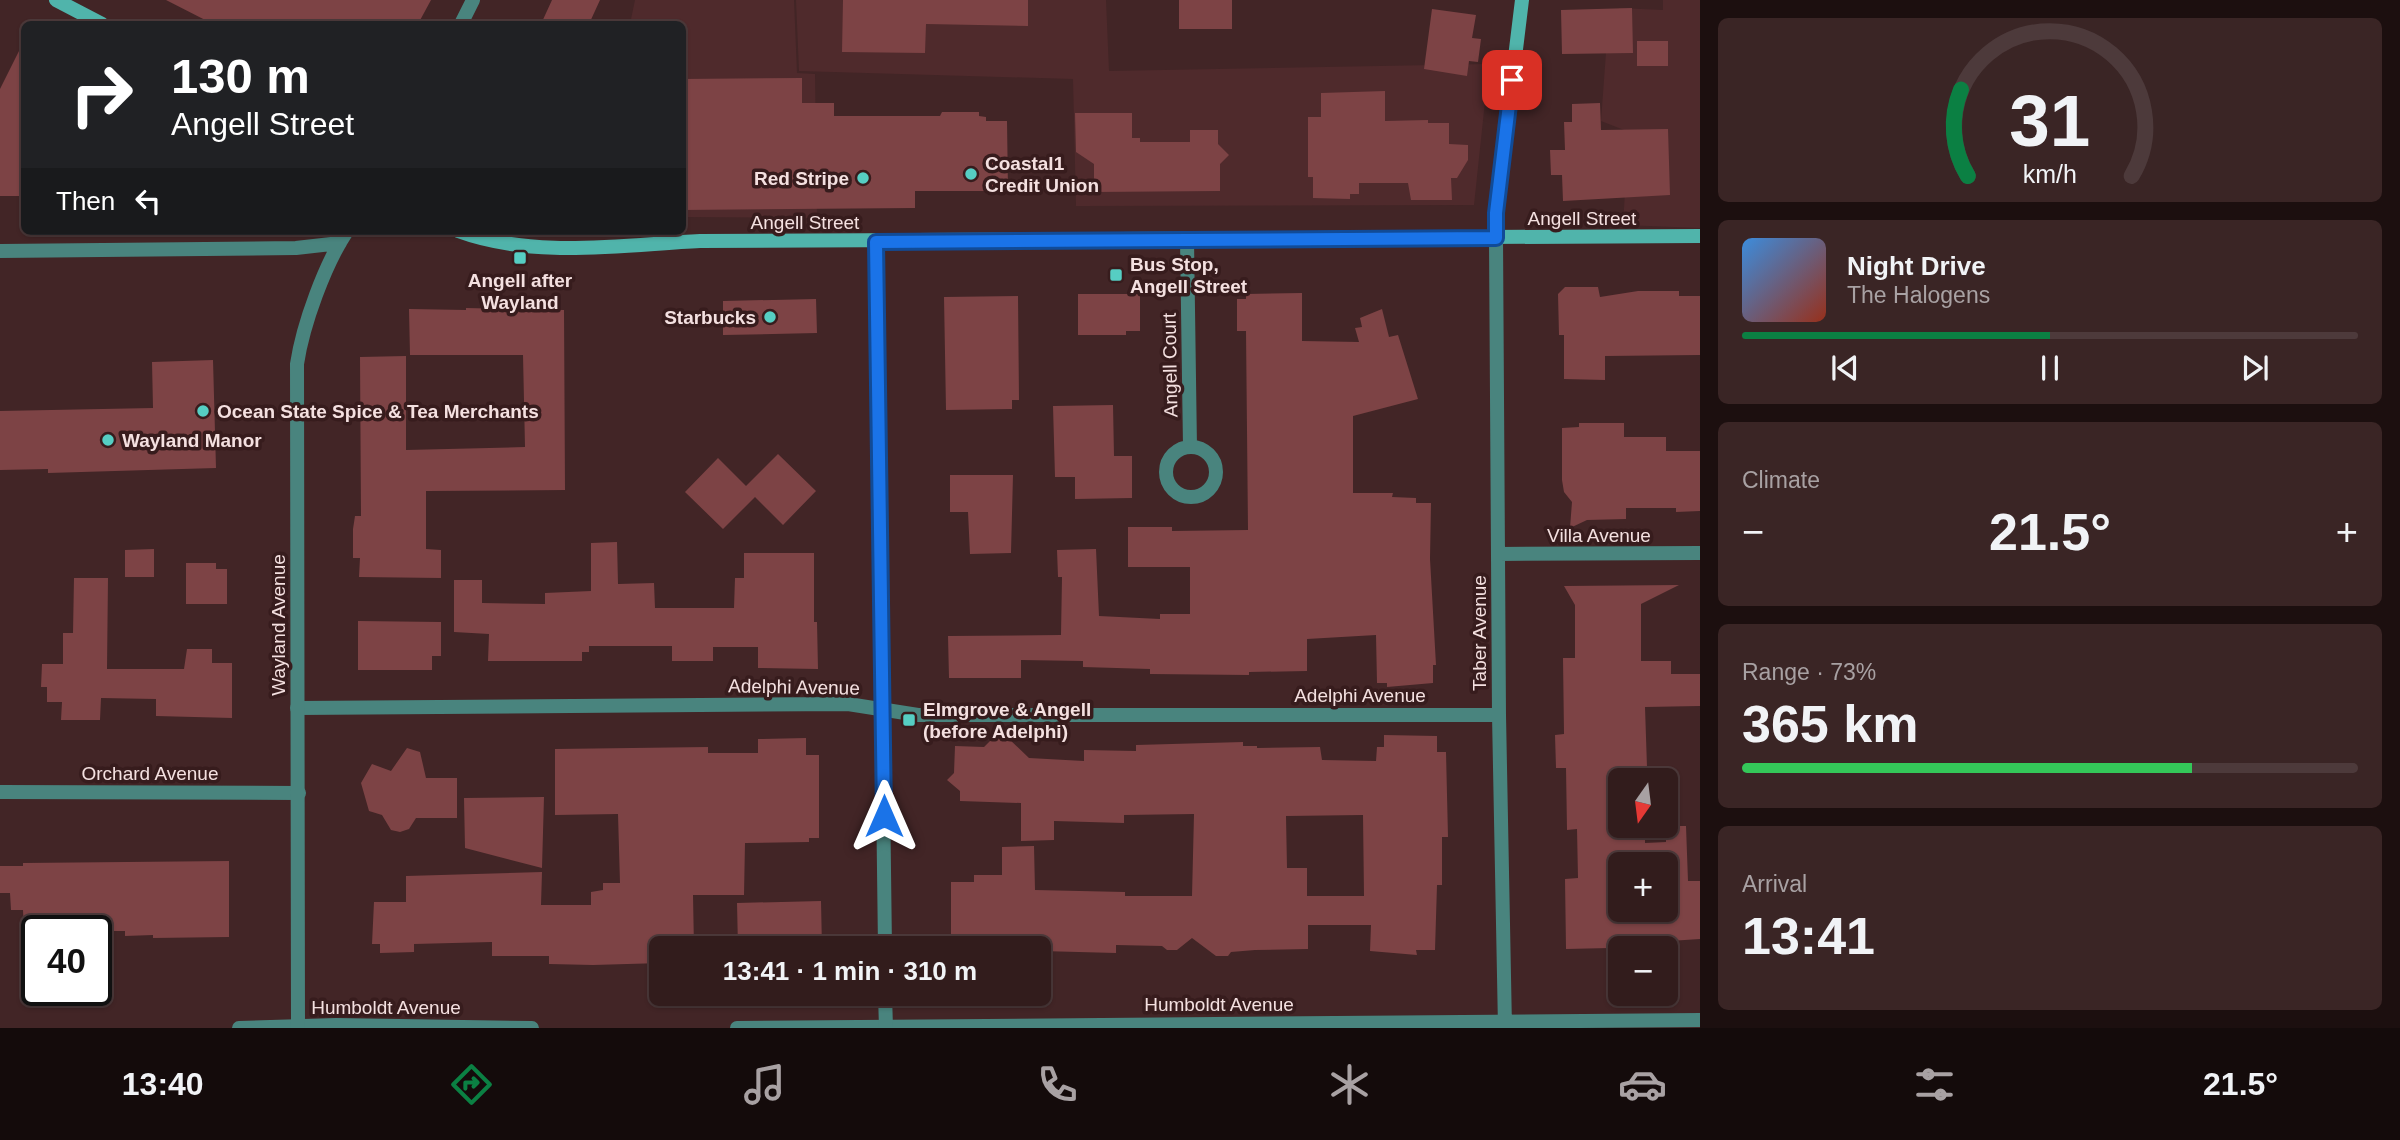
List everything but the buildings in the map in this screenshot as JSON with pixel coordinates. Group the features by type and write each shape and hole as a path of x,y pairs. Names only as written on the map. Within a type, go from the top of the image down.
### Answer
{"main road":[{"path":"56,0 96,21"},
{"path":"1496,238 1496,213 1522,0"},
{"name":"Angell Street","path":"471,235 538,247 700,241 1700,236"}],"street":[{"path":"462,21 473,0"},
{"path":"0,251 296,248 343,237"},
{"name":"Wayland Avenue","path":"298,1027 297,364 300,343 343,237"},
{"name":"Taber Avenue","path":"1496,238 1499,715 1505,1025"},
{"name":"Angell Court","path":"1187,240 1191,447"},
{"path":"876,242 885,936"},
{"name":"Villa Avenue","path":"1498,554 1700,553"},
{"name":"Adelphi Avenue","path":"298,708 848,704 918,715 1499,715"},
{"name":"Orchard Avenue","path":"0,792 299,793"},
{"path":"886,1006 886,1027"},
{"name":"Humboldt Avenue","path":"737,1028 1505,1025 1700,1020"},
{"name":"Humboldt Avenue","path":"239,1028 532,1028"}],"shaded area":[{"path":"635,0 794,0 797,73 815,74 817,218 686,217 686,21 631,21"},
{"path":"796,0 1106,0 1109,71 1489,64 1474,205 1076,206 1073,79 799,71"},
{"path":"1663,0 1700,0 1700,228 1623,225 1627,159 1647,139 1601,121 1608,25 1619,8 1663,10"}],"place":[{"name":"Coastal1 Credit Union","path":"971,174"},
{"name":"Red Stripe","path":"863,178"},
{"name":"Angell after Wayland","path":"520,258"},
{"name":"Bus Stop, Angell Street","path":"1116,275"},
{"name":"Starbucks","path":"770,317"},
{"name":"Ocean State Spice & Tea Merchants","path":"203,411"},
{"name":"Wayland Manor","path":"108,440"},
{"name":"Elmgrove & Angell (before Adelphi)","path":"909,720"}],"route":[{"path":"884,816 876,242 1496,238 1496,213 1512,80"}]}
